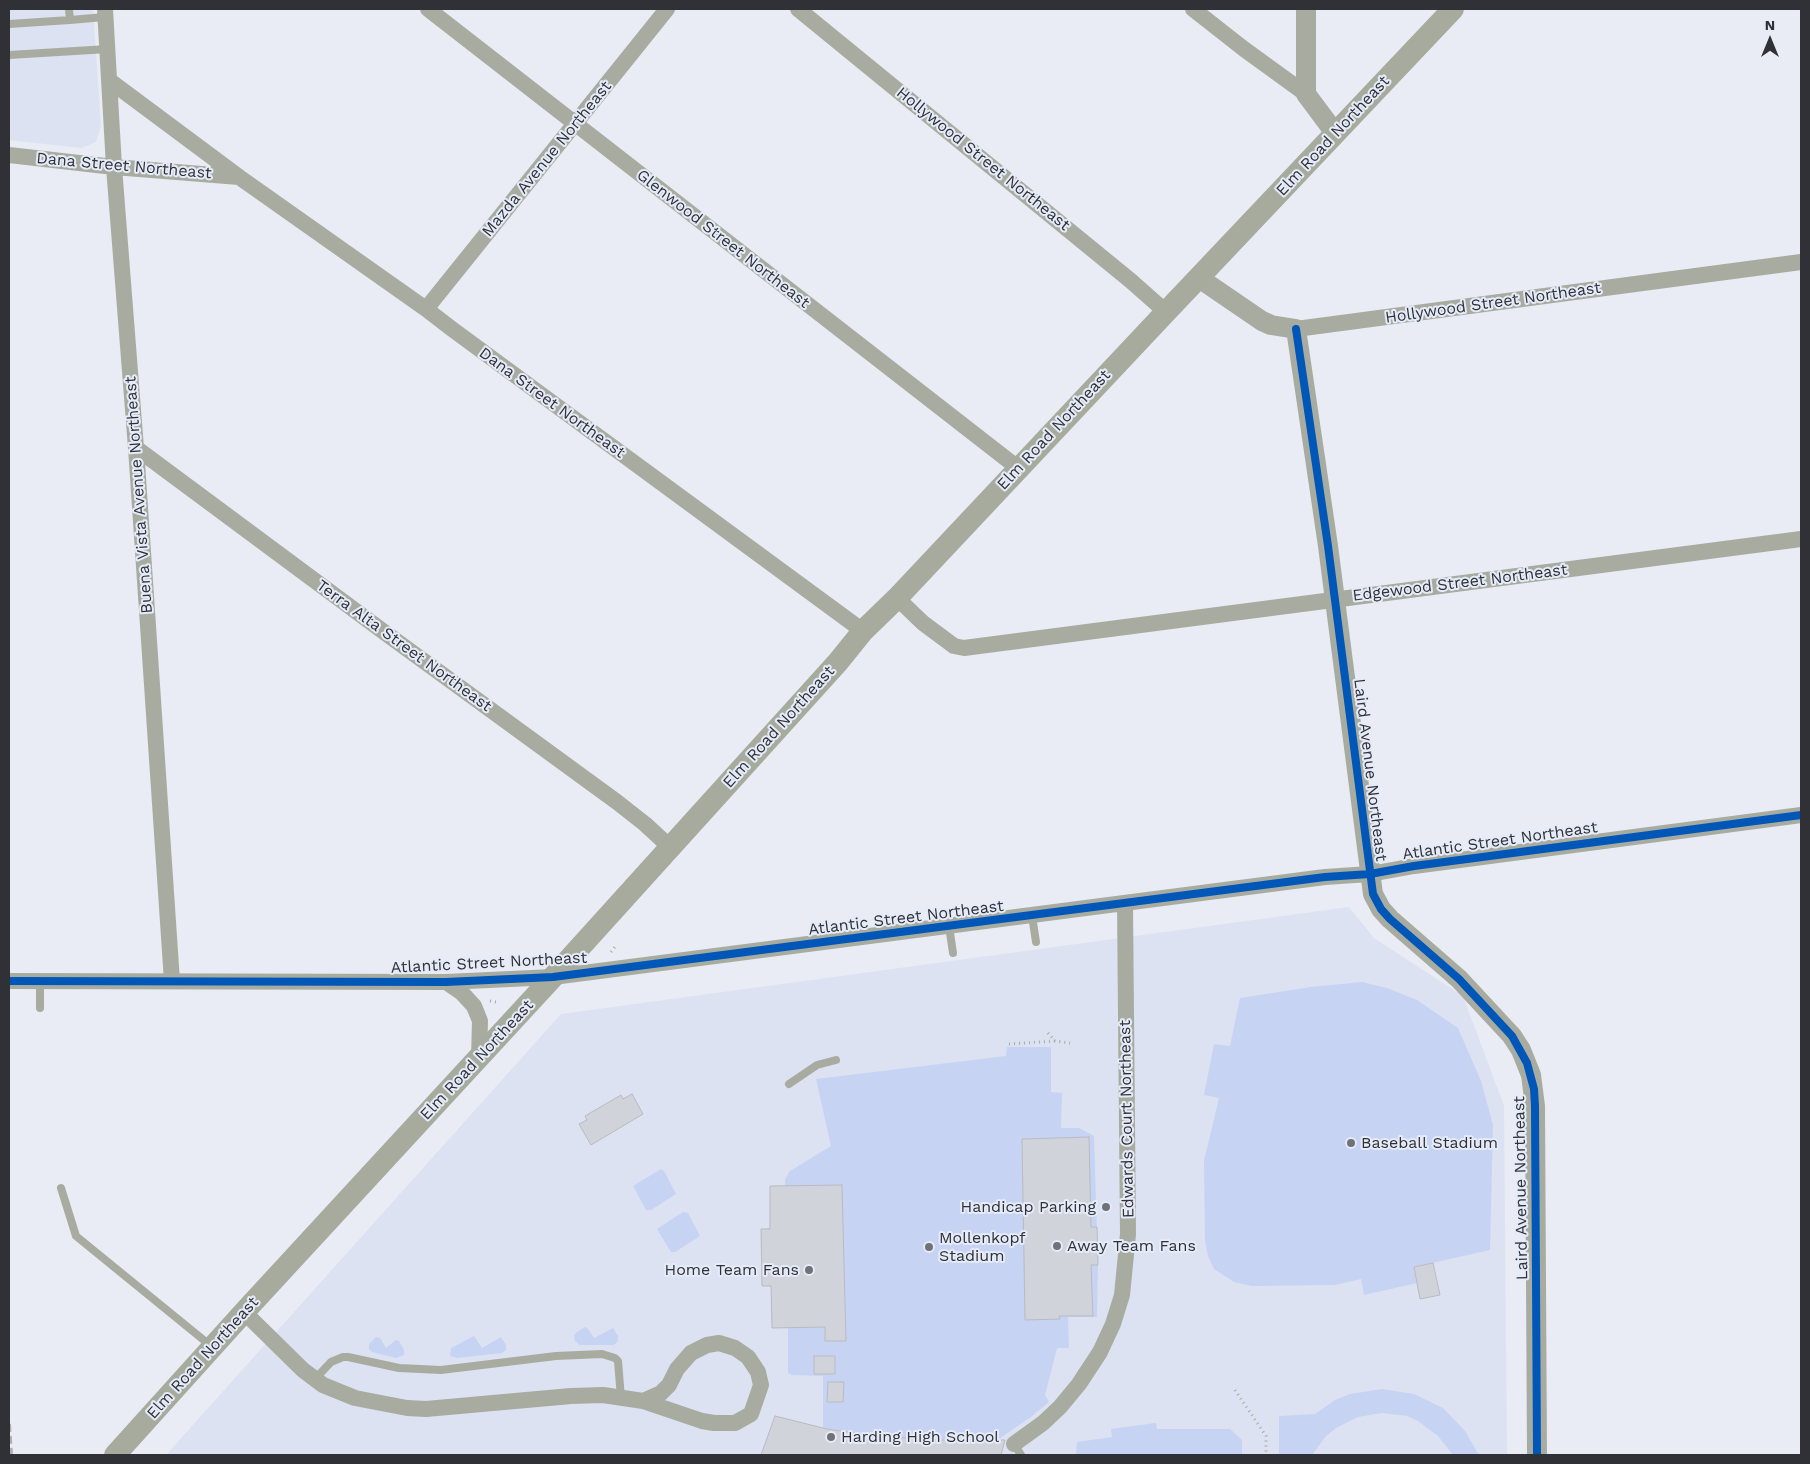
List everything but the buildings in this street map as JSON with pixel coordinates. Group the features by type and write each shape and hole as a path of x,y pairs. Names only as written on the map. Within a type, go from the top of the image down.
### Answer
{"main road":[{"name":"Elm Road Northeast","path":"116,1455 212,1347 553,977 864,631 1453,9"}],"street":[{"name":"Glenwood Street Northeast","path":"428,9 1018,468"},
{"name":"Mazda Avenue Northeast","path":"426,309 667,9"},
{"name":"Hollywood Street Northeast","path":"798,9 1131,280 1166,312"},
{"path":"1192,9 1306,94 1335,133"},
{"path":"1306,9 1306,94"},
{"name":"Buena Vista Avenue Northeast","path":"105,13 114,167 136,448 172,981"},
{"name":"Dana Street Northeast","path":"110,81 239,177 426,309 864,631"},
{"name":"Dana Street Northeast","path":"9,155 114,167 239,177"},
{"name":"Hollywood Street Northeast","path":"1199,278 1262,321 1271,325 1296,329 1801,266"},
{"name":"Laird Avenue Northeast","path":"1296,329 1334,600 1372,894 1381,909 1459,979 1512,1036 1521,1050 1531,1075 1536,1106 1537,1455"},
{"name":"Terra Alta Street Northeast","path":"136,448 617,802 670,847"},
{"name":"Edgewood Street Northeast","path":"897,598 923,623 954,646 964,648 1801,539"},
{"name":"Atlantic Street Northeast","path":"9,981 446,982 553,977 1315,878 1370,874 1414,866 1801,815"},
{"name":"Edwards Court Northeast","path":"1018,1450 1060,1407 1079,1384 1100,1352 1113,1324 1122,1295 1128,1234 1125,903"},
{"path":"446,982 462,993 474,1006 480,1021 478,1058"},
{"path":"244,1312 303,1370 315,1379 336,1392 391,1406 426,1410 571,1396 603,1395 643,1401 702,1421 735,1423 751,1414 761,1385 758,1372 748,1357 735,1348 719,1343 707,1345 691,1353 678,1369 669,1385 661,1393 643,1401"}],"lane":[{"path":"69,9 70,20"},
{"path":"9,24 70,20 105,13"},
{"path":"9,56 108,49"},
{"path":"1032,916 1036,942"},
{"path":"949,926 953,953"},
{"path":"40,981 40,1008"},
{"path":"789,1084 816,1065 836,1060"},
{"path":"61,1188 76,1236 212,1347"},
{"path":"315,1379 331,1362 343,1357 399,1368 441,1370 564,1356 602,1354 615,1358 618,1362 621,1398"}],"path":[{"path":"604,948 612,950 617,944"},
{"path":"494,997 489,1002 496,1002"},
{"path":"1048,1033 1055,1041"},
{"path":"1009,1044 1055,1041 1070,1043"},
{"path":"1235,1390 1266,1436 1266,1455"}],"shaded area":[{"path":"9,9 93,9 101,125 96,142 81,148 9,140"},
{"path":"1349,907 1374,938 1463,996 1504,1106 1507,1455 166,1455 561,1014"},
{"name":"Baseball Stadium","path":"1362,982 1387,988 1417,1000 1458,1028 1481,1081 1493,1125 1490,1250 1414,1267 1417,1283 1364,1295 1361,1279 1335,1285 1252,1286 1234,1282 1214,1269 1208,1256 1205,1240 1204,1161 1219,1098 1204,1095 1214,1044 1230,1046 1240,998 1311,987"},
{"name":"Mollenkopf Stadium","path":"1007,1047 1051,1047 1051,1092 1062,1093 1061,1128 1079,1128 1094,1136 1098,1266 1097,1317 1068,1317 1069,1348 1057,1348 1045,1395 1049,1402 993,1443 949,1443 823,1428 823,1376 792,1375 788,1373 788,1328 772,1328 771,1286 762,1286 761,1229 770,1228 770,1186 785,1186 785,1180 790,1171 831,1146 816,1079 1006,1056"},
{"path":"661,1169 664,1171 676,1194 651,1210 646,1210 633,1186"},
{"path":"683,1212 688,1213 700,1236 675,1252 671,1252 657,1229"},
{"path":"585,1327 594,1338 613,1328 618,1336 618,1341 614,1345 580,1345 575,1341 574,1335"},
{"path":"474,1336 482,1348 501,1337 506,1345 506,1350 502,1353 457,1358 450,1356 451,1348"},
{"path":"376,1337 380,1338 386,1348 396,1340 399,1341 404,1350 404,1355 396,1358 372,1352 369,1349 369,1344"},
{"path":"1382,1389 1414,1394 1443,1408 1465,1431 1479,1455 1453,1455 1438,1436 1418,1421 1407,1416 1382,1413 1358,1417 1336,1428 1326,1436 1312,1455 1279,1455 1279,1416 1315,1414 1335,1400 1350,1394"},
{"path":"1156,1423 1157,1429 1230,1429 1242,1440 1242,1455 1076,1455 1077,1442 1112,1437 1111,1429"}],"railway":[{"path":"9,1424 11,1455"}],"cycle path":[{"path":"1296,329 1328,546 1373,894 1381,909 1390,919 1459,979 1512,1036 1527,1063 1534,1089 1537,1455"},
{"path":"9,981 446,982 553,977 1325,877 1370,874 1414,866 1801,815"}],"place":[{"name":"Baseball Stadium","path":"1351,1143"},
{"name":"Handicap Parking","path":"1106,1207"},
{"name":"Away Team Fans","path":"1057,1246"},
{"name":"Mollenkopf Stadium","path":"929,1247"},
{"name":"Home Team Fans","path":"809,1270"},
{"name":"Harding High School","path":"831,1437"}]}
